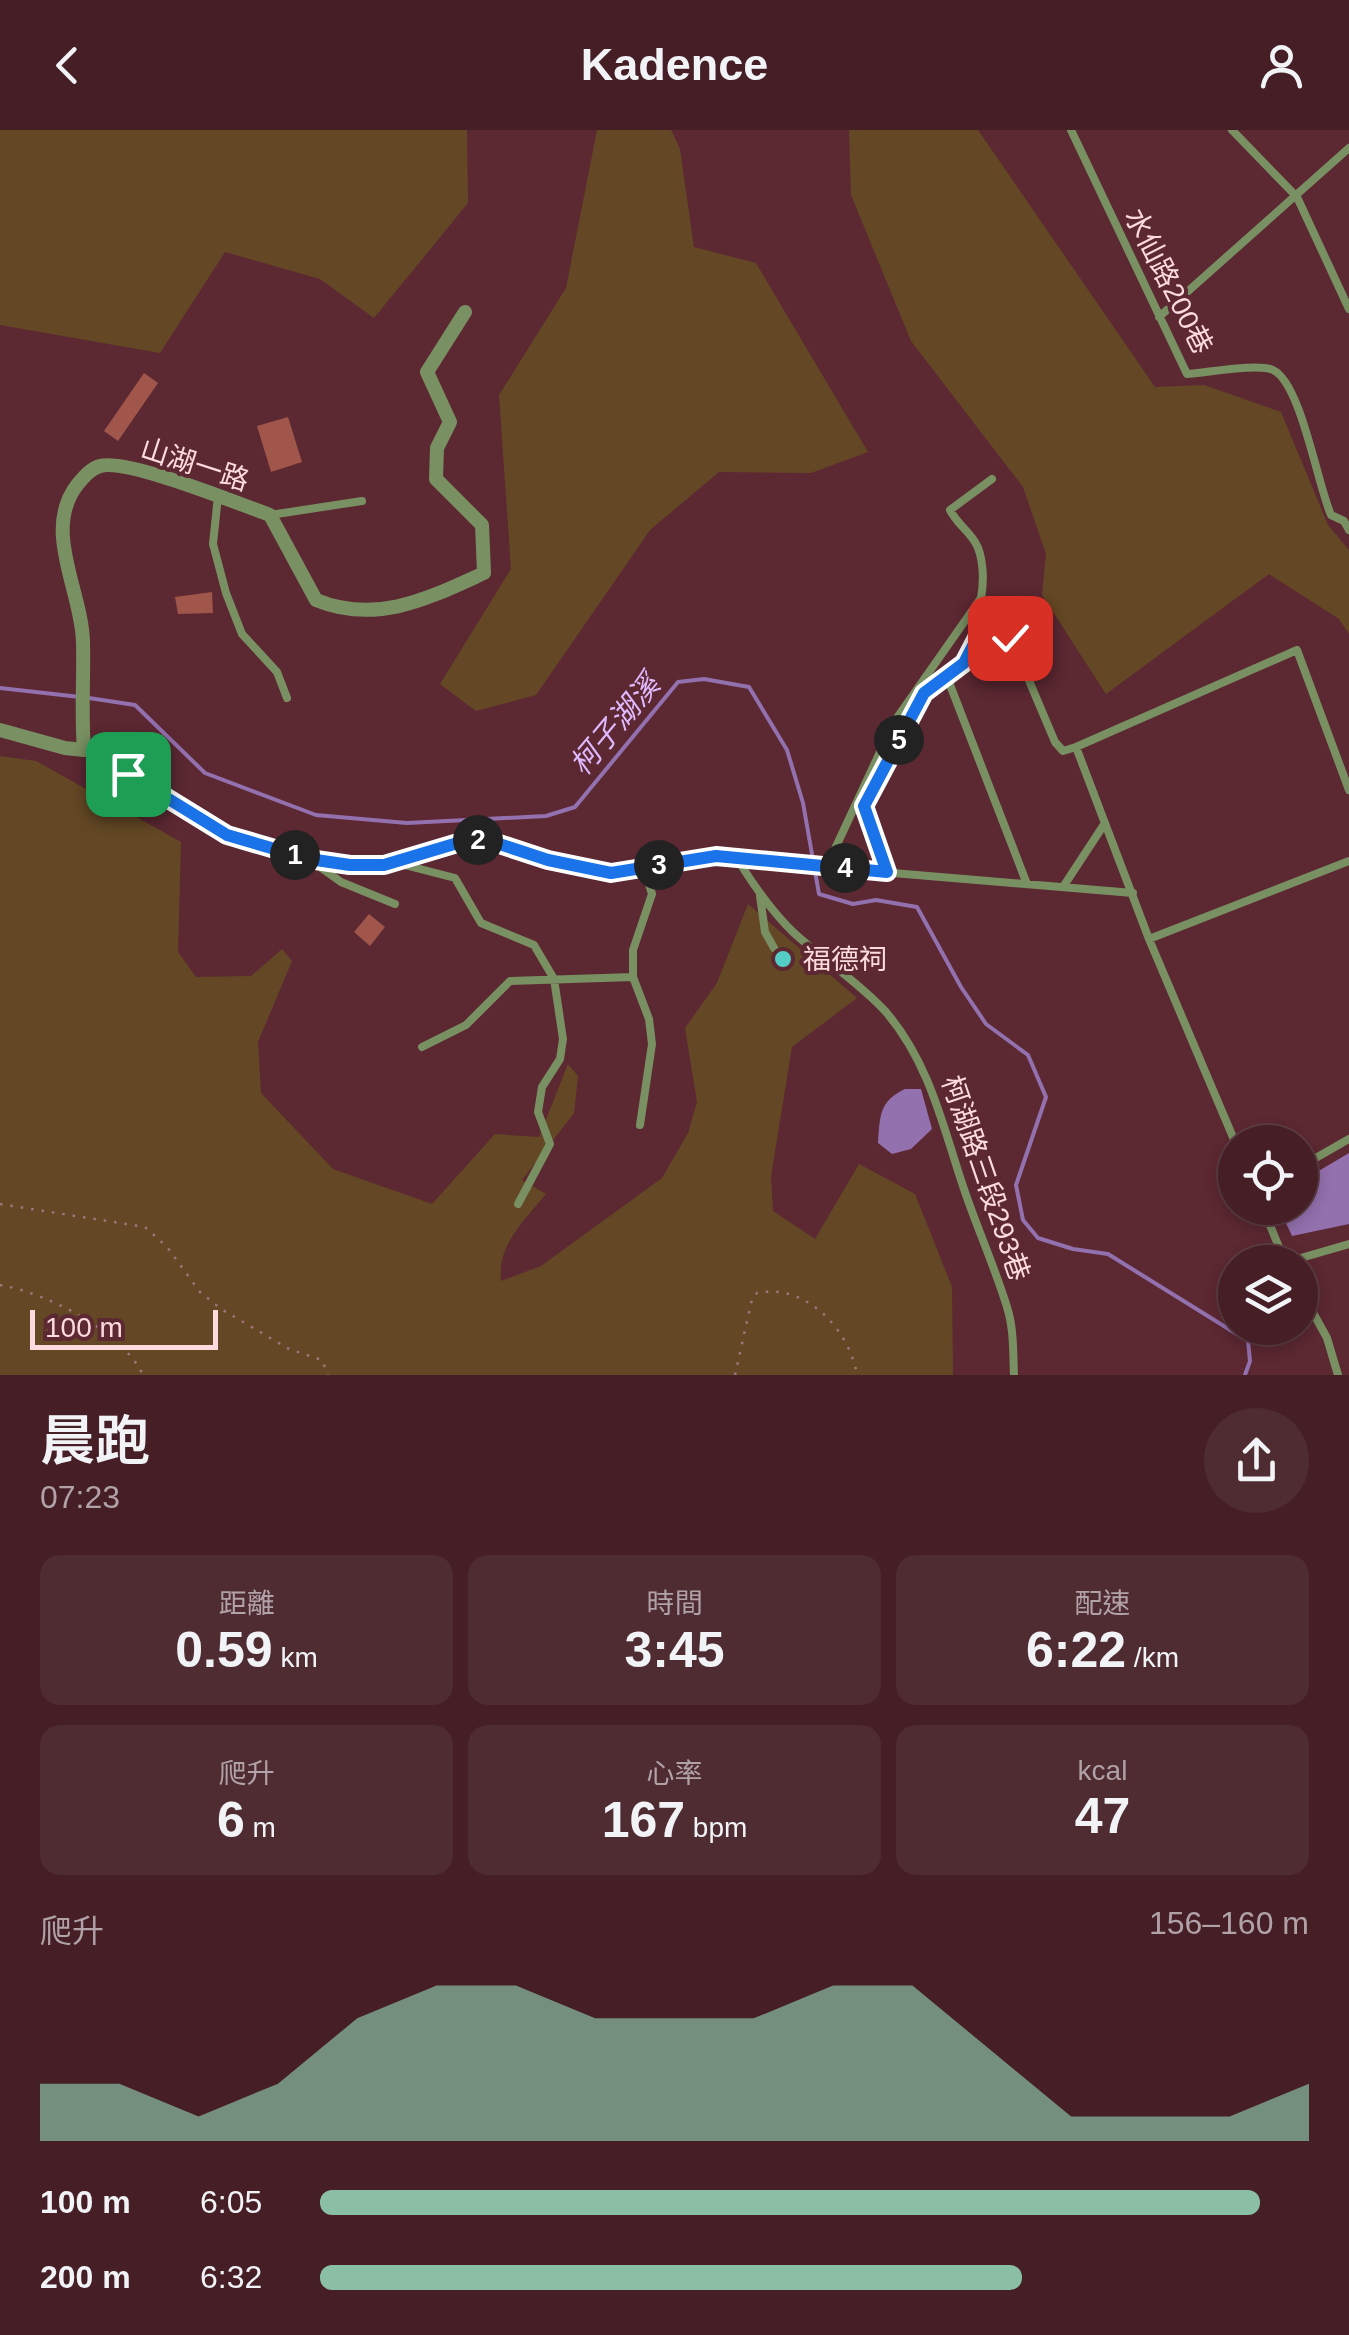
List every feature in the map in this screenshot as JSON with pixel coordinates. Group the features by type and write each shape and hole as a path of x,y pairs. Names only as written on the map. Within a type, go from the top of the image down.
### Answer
{"street":[{"name":"山湖一路","path":"84,750 80,706 84,638 62,531 66,500 86,474 110,464 132,468 270,515 316,600 329,605 363,611 418,603 484,573 482,525 436,479 437,448 450,422 426,372 465,312"},
{"path":"0,730 84,750"}],"lane":[{"name":"水仙路200巷","path":"1071,130 1186,374 1270,368 1288,380 1322,496 1331,515 1344,521 1349,530"},
{"path":"1232,130 1298,197 1349,309"},
{"path":"1159,317 1349,148"},
{"path":"828,866 894,722 981,598 984,586 976,542 957,525 950,510 992,479"},
{"path":"218,496 214,544 226,593 242,634 276,672 287,698"},
{"path":"270,515 362,501"},
{"path":"887,872 864,806 924,693 964,663 978,636 987,630 1000,629 1010,638 1062,751 1297,650 1349,790"},
{"path":"946,678 1027,884"},
{"path":"1076,747 1149,939 1228,1125"},
{"path":"84,750 158,790 227,835 309,859 350,865 393,862 484,839 584,870 611,873 716,856 1133,893"},
{"path":"1063,887 1106,823"},
{"path":"309,859 341,882 395,904"},
{"name":"柯湖路三段293巷","path":"738,860 760,895 792,931 882,1008 906,1037 925,1070 1007,1306 1013,1335 1014,1375"},
{"path":"1149,939 1349,861"},
{"path":"393,862 455,878 481,923 534,944 554,979 564,1040 560,1060 542,1087 538,1112 550,1144 518,1204"},
{"path":"640,1125 652,1044 649,1019 633,977 633,950 652,894 644,868"},
{"path":"760,895 765,932 774,948"},
{"path":"422,1048 466,1025 510,981 633,977"},
{"path":"1318,1156 1349,1138"},
{"path":"1318,1253 1349,1244"},
{"path":"1318,1322 1338,1375"}],"path":[{"path":"0,1204 145,1227 167,1248 200,1292 289,1348 322,1360 328,1375"},
{"path":"0,1285 22,1289 98,1327 136,1360 143,1375"},
{"path":"735,1375 752,1299 757,1293 778,1288 824,1315 850,1346 858,1375"}],"shaded area":[{"path":"0,130 467,130 468,203 374,318 320,279 225,252 160,353 0,325"},
{"path":"597,130 671,130 680,149 694,247 756,263 868,452 811,473 719,472 650,530 536,695 476,711 440,684 511,569 499,395 566,288"},
{"path":"849,130 978,130 1155,387 1204,385 1281,412 1328,525 1349,550 1349,634 1339,619 1269,574 1106,694 1042,595 1046,554 1023,487 911,341 851,195"},
{"path":"0,756 36,761 181,842 178,952 196,977 251,976 282,949 292,961 258,1042 261,1093 333,1169 432,1204 495,1134 539,1137 568,1064 578,1076 574,1113 522,1180 546,1194 508,1245 501,1281 541,1266 662,1178 688,1133 697,1102 685,1028 717,983 748,904 857,998 792,1047 771,1176 773,1211 815,1239 859,1164 915,1194 952,1287 953,1375 0,1375"},
{"path":"905,1089 921,1089 932,1129 911,1149 892,1154 878,1143 881,1117 890,1099"},
{"path":"1349,1153 1349,1224 1292,1236 1287,1225 1318,1225 1318,1171"}],"building":[{"path":"144,373 158,383 118,441 104,431"},
{"path":"288,417 302,462 271,472 257,426"},
{"path":"212,592 213,613 178,614 175,597"},
{"path":"369,914 385,927 370,946 354,932"}],"waterway":[{"name":"柯子湖溪","path":"89,698 135,705 205,773 316,815 407,823 546,816 575,807 678,682 704,679 749,687 787,750 803,803 819,894 853,904 876,900 917,907 986,1024 1028,1055 1046,1097 1016,1185 1023,1220 1038,1238 1108,1254 1248,1341 1250,1361 1245,1375"},
{"name":"柯子湖溪","path":"0,688 80,697"}],"place":[{"name":"福德祠","path":"783,959"}],"route":[{"path":"128,774 227,835 272,850 350,865 384,865 484,839 584,870 611,873 716,856 887,872 864,806 924,693 964,663 978,636 987,630 1000,629 1010,638"}]}
